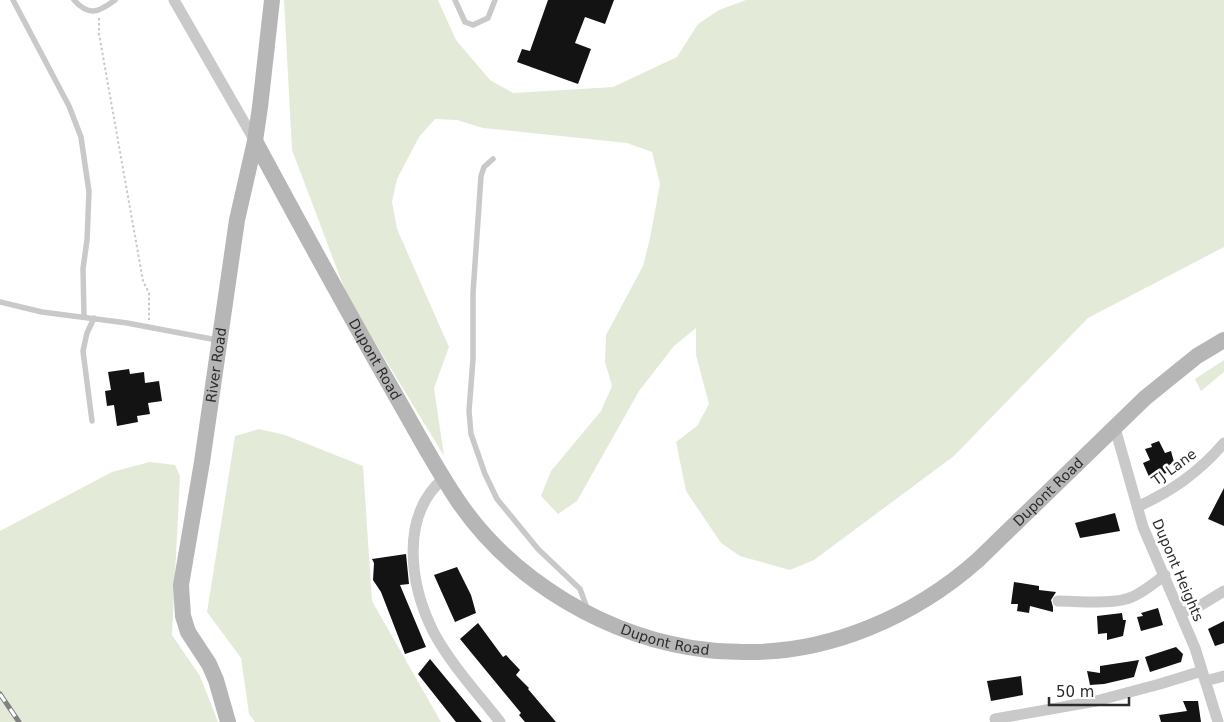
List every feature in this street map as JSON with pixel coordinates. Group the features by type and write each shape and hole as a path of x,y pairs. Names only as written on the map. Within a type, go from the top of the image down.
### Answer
{"street":[{"path":"174,0 255,140"},
{"name":"River Road","path":"228,722 216,680 188,632 183,616 181,585 221,341 238,220 255,140 272,0"},
{"name":"Dupont Road","path":"255,140 346,308 456,499 475,523 513,563 542,585 588,613 646,637 678,645 709,651 758,652 793,649 858,632 891,619 919,604 962,575 1145,398 1197,356 1224,340"},
{"name":"Dupont Heights","path":"1115,428 1143,527 1180,613 1218,722"},
{"name":"TJ Lane","path":"1137,507 1171,490 1190,477 1224,443"},
{"path":"444,478 433,487 427,496 418,520 413,546 415,578 419,594 434,632 443,648 500,722"},
{"path":"1058,601 1109,601 1130,598 1144,591 1165,575"},
{"path":"1180,613 1201,605 1224,591"},
{"path":"995,719 1096,700 1160,684 1203,676 1224,676"}],"lane":[{"path":"13,0 69,106 82,138 89,192 84,269 84,316"},
{"path":"74,0 80,7 94,12 99,11 115,0"},
{"path":"455,0 465,22 474,25 488,18 495,0"},
{"path":"493,159 484,167 481,176 473,293 473,359 469,411 471,434 485,474 497,499 538,549 580,589 588,613"},
{"path":"0,302 42,312 84,316 221,341"},
{"path":"92,421 83,351 87,333 94,318"}],"path":[{"path":"99,11 98,34 143,281 149,293 149,327"}],"green space":[{"path":"284,0 438,0 456,40 490,80 513,93 613,87 677,57 698,24 719,10 746,0 1224,0 1224,247 1088,318 954,456 814,560 790,570 740,556 721,543 686,491 676,442 697,426 709,404 696,355 696,328 674,346 639,391 577,501 558,514 541,496 551,471 601,411 612,386 605,362 606,335 643,266 660,184 652,152 627,143 483,128 457,120 435,119 419,137 397,179 392,202 397,229 449,347 434,388 444,456 348,298 292,150"},
{"path":"1224,360 1224,372 1201,391 1195,379"},
{"path":"259,429 285,435 363,466 372,601 441,722 255,722 249,714 241,658 207,612 235,436"},
{"path":"150,462 175,465 180,476 172,635 200,676 218,722 0,722 0,531 112,472"}],"building":[{"path":"548,0 614,0 605,24 585,17 575,43 591,49 578,84 517,62 522,49 530,51"},
{"path":"129,369 130,374 144,372 145,383 159,381 162,401 148,403 150,414 137,416 138,422 117,426 114,405 107,406 105,391 111,390 108,372"},
{"path":"1159,441 1165,453 1171,451 1174,462 1169,465 1172,471 1150,479 1143,463 1150,460 1145,449 1152,447 1151,444"},
{"path":"1224,488 1224,526 1208,519"},
{"path":"1115,513 1120,531 1080,538 1075,523"},
{"path":"406,554 409,584 400,585 426,647 405,654 381,592 373,580 374,563 372,559"},
{"path":"457,567 471,595 476,613 455,622 434,575"},
{"path":"1014,582 1039,586 1039,590 1056,592 1051,600 1053,612 1030,606 1029,613 1017,611 1018,604 1011,604"},
{"path":"1158,608 1163,625 1141,631 1137,617 1143,616 1141,613"},
{"path":"1122,613 1123,620 1126,620 1123,636 1107,640 1107,633 1098,634 1097,616"},
{"path":"1224,621 1224,643 1215,646 1208,629"},
{"path":"478,623 503,657 506,655 520,670 516,675 556,722 525,722 519,715 521,713 460,639"},
{"path":"1176,647 1183,654 1181,662 1150,672 1145,657"},
{"path":"430,659 482,722 456,722 418,674"},
{"path":"1139,660 1134,677 1104,684 1090,685 1087,671 1100,673 1100,666"},
{"path":"1021,676 1023,695 991,701 987,681"},
{"path":"1183,701 1198,701 1201,722 1161,722 1159,715 1187,711"}],"railway":[{"path":"0,694 19,722"}]}
